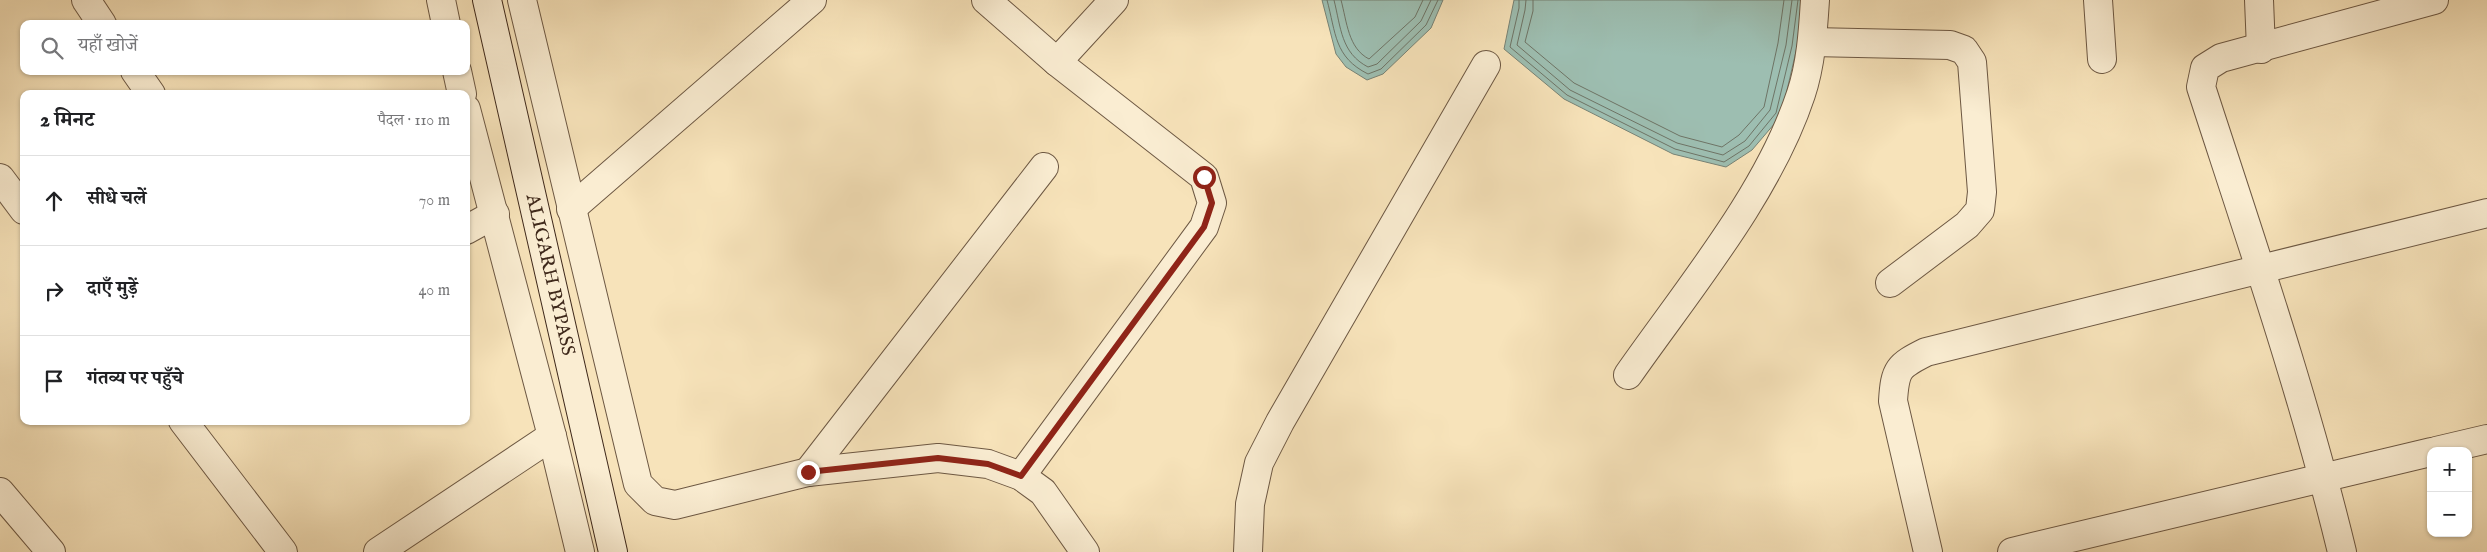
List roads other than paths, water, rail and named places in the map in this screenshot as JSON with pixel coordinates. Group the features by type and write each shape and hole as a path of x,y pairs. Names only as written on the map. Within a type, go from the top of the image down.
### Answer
{"street":[{"path":"86,0 99,20"},
{"path":"441,0 445,20"},
{"name":"ALIGARH BYPASS","path":"487,0 613,552"},
{"path":"522,0 638,484 655,501 676,505 808,472 938,458 988,464 1021,476 1043,492 1085,552"},
{"path":"571,208 812,0"},
{"path":"986,0 1056,62 1204,177 1212,203 1204,227 1021,476"},
{"path":"1056,62 1114,0"},
{"path":"1628,375 1738,219 1778,152 1802,93 1812,42 1815,0"},
{"path":"2098,0 2102,59"},
{"path":"2259,0 2261,49"},
{"path":"2342,552 2324,477 2201,87 2205,68 2221,58 2261,49 2434,0"},
{"path":"1812,42 1950,45 1964,50 1972,62 1982,192 1980,210 1967,225 1890,283"},
{"path":"1248,552 1250,504 1259,463 1280,422 1486,65"},
{"path":"138,75 148,90"},
{"path":"458,75 461,90"},
{"path":"470,123 552,436 580,552"},
{"path":"808,472 1044,167"},
{"path":"0,178 20,205"},
{"path":"1928,552 1893,401 1894,378 1905,362 1926,352 2487,213"},
{"path":"470,228 495,214"},
{"path":"186,425 284,552"},
{"path":"378,552 552,436"},
{"path":"2453,447 2487,439"},
{"path":"2012,552 2427,453"},
{"path":"0,492 51,552"}],"water":[{"path":"1322,0 1443,0 1431,28 1383,74 1367,80 1346,67 1336,54"},
{"path":"1514,0 1803,0 1797,47 1781,116 1752,150 1726,167 1673,154 1564,99 1504,49"}]}
